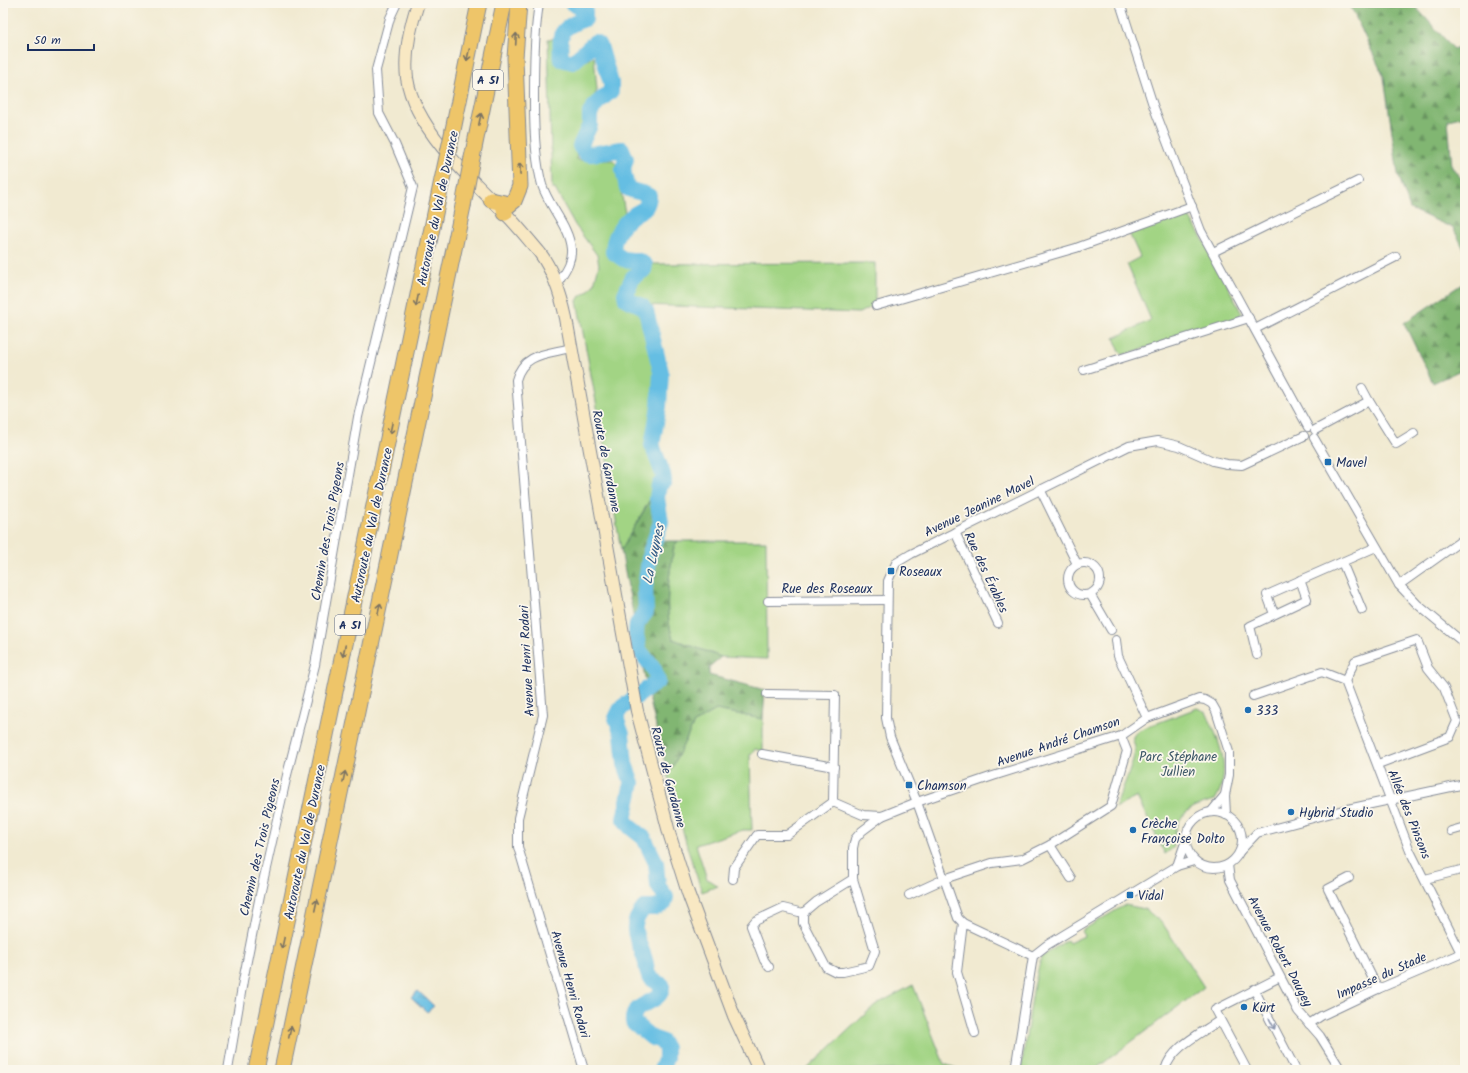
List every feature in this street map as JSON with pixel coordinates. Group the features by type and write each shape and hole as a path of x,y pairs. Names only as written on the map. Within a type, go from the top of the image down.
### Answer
{"highway":[{"name":"Autoroute du Val de Durance","path":"256,1070 479,3"},
{"name":"Autoroute du Val de Durance","path":"282,1070 463,206 504,3"},
{"path":"491,200 507,208 514,201 520,186 515,58 518,3"}],"main road":[{"path":"418,3 411,24 406,54 407,77 413,98 435,138 491,200"},
{"name":"Route de Gardanne","path":"507,208 552,271 563,306 637,712 670,836 688,893 734,1016 759,1070"},
{"name":"Route de Gardanne","path":"715,965 763,1070"}],"street":[{"name":"Chemin des Trois Pigeons","path":"228,1070 243,981 260,895 287,775 315,665 358,417 413,187 395,144 379,113 376,70 390,18 397,3"},
{"path":"539,3 534,59 534,122 538,162 542,185 568,236 570,246 569,262 556,285"},
{"path":"1120,3 1153,105 1201,231 1376,547 1399,585 1417,604 1465,644"},
{"path":"1213,252 1358,181"},
{"path":"876,306 1076,248 1192,206"},
{"path":"1255,329 1396,257"},
{"path":"1084,370 1249,318"},
{"name":"Avenue Henri Rodari","path":"571,348 532,358 521,366 516,380 543,715 518,818 518,840 522,860 584,1070"},
{"path":"1362,388 1396,444 1414,432"},
{"path":"1312,431 1369,401"},
{"name":"Avenue Jeanine Mavel","path":"963,923 954,909 917,802 890,737 886,718 886,600 888,581 896,564 911,554 1129,446 1158,441 1179,446 1213,461 1242,465 1304,436 1303,431 1312,431"},
{"path":"1040,489 1077,564"},
{"name":"Rue des Érables","path":"955,532 998,623"},
{"path":"1399,585 1465,538"},
{"path":"1274,614 1267,595 1376,547"},
{"path":"1342,562 1362,610"},
{"path":"1077,564 1091,564 1099,573 1099,586 1090,594 1078,594 1069,586 1068,574 1077,564"},
{"path":"1256,655 1250,626 1307,599 1300,580"},
{"path":"1090,594 1111,630"},
{"name":"Rue des Roseaux","path":"768,601 886,600"},
{"path":"1116,640 1118,656 1147,718"},
{"path":"1253,696 1322,672 1345,681 1355,661 1417,640 1428,668 1444,688 1457,721 1450,737 1378,764"},
{"name":"Allée des Pinsons","path":"1345,681 1410,851 1463,953"},
{"path":"767,694 835,695 833,802"},
{"name":"Avenue André Chamson","path":"882,816 917,802 1120,736 1147,718 1199,699 1205,700 1212,704 1216,710 1229,752 1229,775 1225,795"},
{"path":"909,895 944,879 992,862 1022,859 1050,845 1110,806 1127,750 1120,736"},
{"path":"762,754 834,767"},
{"path":"1225,795 1211,812 1198,817 1190,824 1186,833 1187,849 1194,861 1202,866 1220,868 1228,864 1235,859 1240,851 1257,834 1343,810 1465,784"},
{"path":"1225,795 1226,815"},
{"path":"833,802 863,815 882,816"},
{"path":"733,879 734,868 757,835 787,834 833,802"},
{"path":"1211,812 1226,815 1234,820 1239,828 1242,844 1240,851"},
{"path":"853,879 816,902 803,913 803,923 826,966 836,972 843,972 869,966 875,951 853,879 853,848 855,839 862,831 882,816"},
{"path":"1451,831 1465,827"},
{"path":"1239,828 1257,834"},
{"path":"1177,866 1186,843"},
{"path":"1050,845 1072,878"},
{"path":"1015,1070 1033,956 1047,945 1177,866 1194,861"},
{"name":"Avenue Robert Daugey","path":"1228,864 1230,880 1298,1011 1320,1036 1341,1070"},
{"path":"1211,868 1230,880"},
{"path":"1425,879 1465,869"},
{"path":"1349,878 1328,889 1378,989"},
{"path":"769,967 764,960 751,926 755,921 783,908 803,913"},
{"path":"975,1033 957,972 963,923 1033,956"},
{"name":"Impasse du Stade","path":"1309,1024 1321,1016 1378,989 1463,953"},
{"path":"1247,1070 1214,1010 1280,977"},
{"path":"1254,989 1296,1070"},
{"path":"1165,1070 1172,1056 1220,1020"}],"green space":[{"path":"1349,3 1412,3 1454,49 1465,48 1465,116 1448,120 1452,167 1465,183 1465,251 1453,228 1410,209 1398,174 1384,77"},
{"path":"548,39 557,39 556,47 562,63 571,69 594,56 597,90 575,141 577,160 613,160 616,163 625,213 612,230 608,250 617,258 642,265 642,269 631,277 623,296 624,300 643,311 648,337 653,344 658,371 656,416 650,445 661,480 621,550 614,509 615,502 577,301 580,296 588,291 594,284 599,265 597,255 575,225 555,189 552,189"},
{"path":"1188,215 1207,246 1242,314 1236,319 1123,355 1120,352 1114,338 1151,320 1127,264 1140,257 1129,233"},
{"path":"875,263 875,302 873,306 859,313 644,305 627,296 632,288 632,281 646,270 646,264"},
{"path":"1465,282 1465,368 1433,383 1404,323"},
{"path":"662,485 658,501 663,518 656,541 678,541 674,546 668,593 668,616 673,639 721,657 709,667 709,675 765,690 763,719 716,710 694,723 668,776 648,693 621,550 657,488"},
{"path":"678,541 766,541 767,659 721,657 673,639 668,616 668,593 674,546"},
{"name":"Parc Stéphane Jullien","path":"1197,708 1206,712 1215,733 1222,756 1223,778 1215,800 1201,804 1189,810 1181,819 1175,832 1173,848 1165,854 1137,797 1115,808 1134,758 1135,747 1133,736 1135,733 1139,730"},
{"path":"716,710 763,719 763,751 755,749 750,755 752,830 743,830 696,845 707,879 718,886 702,892 688,850 668,776 694,723"},
{"path":"1125,905 1145,909 1163,924 1204,987 1094,1070 1021,1070 1033,991 1041,957 1067,940 1069,943 1084,936 1081,931"},
{"path":"913,985 944,1064 962,1070 806,1070 875,1005"}],"water":[{"path":"418,991 434,1006 427,1012 411,997"}],"waterway":[{"name":"La Luynes","path":"572,3 585,11 585,19 570,25 563,33 560,43 561,59 573,62 595,42 600,46 611,83 611,91 596,104 590,113 590,125 580,146 585,153 591,154 622,149 626,159 623,169 627,188 649,196 647,205 644,209 624,223 614,242 613,252 623,259 639,261 645,265 644,270 633,277 625,294 626,299 642,306 646,311 661,372 659,406 652,445 663,474 664,481 659,485 657,498 661,522 650,553 645,588 646,612 637,624 636,634 639,650 654,669 658,681 621,708 616,718 622,734 625,764 632,783 624,819 630,827 644,838 656,863 658,886 666,897 664,904 655,908 644,908 639,915 635,928 637,940 646,962 648,974 652,979 662,985 661,992 658,997 637,1010 634,1015 633,1022 652,1038 661,1041 666,1048 666,1058 661,1070"}],"place":[{"name":"Mavel","path":"1328,462"},
{"name":"Roseaux","path":"891,571"},
{"name":"333","path":"1248,710"},
{"name":"Chamson","path":"909,785"},
{"name":"Hybrid Studio","path":"1291,812"},
{"name":"Crèche Françoise Dolto","path":"1133,830"},
{"name":"Vidal","path":"1130,895"},
{"name":"Kürt","path":"1244,1007"}]}
